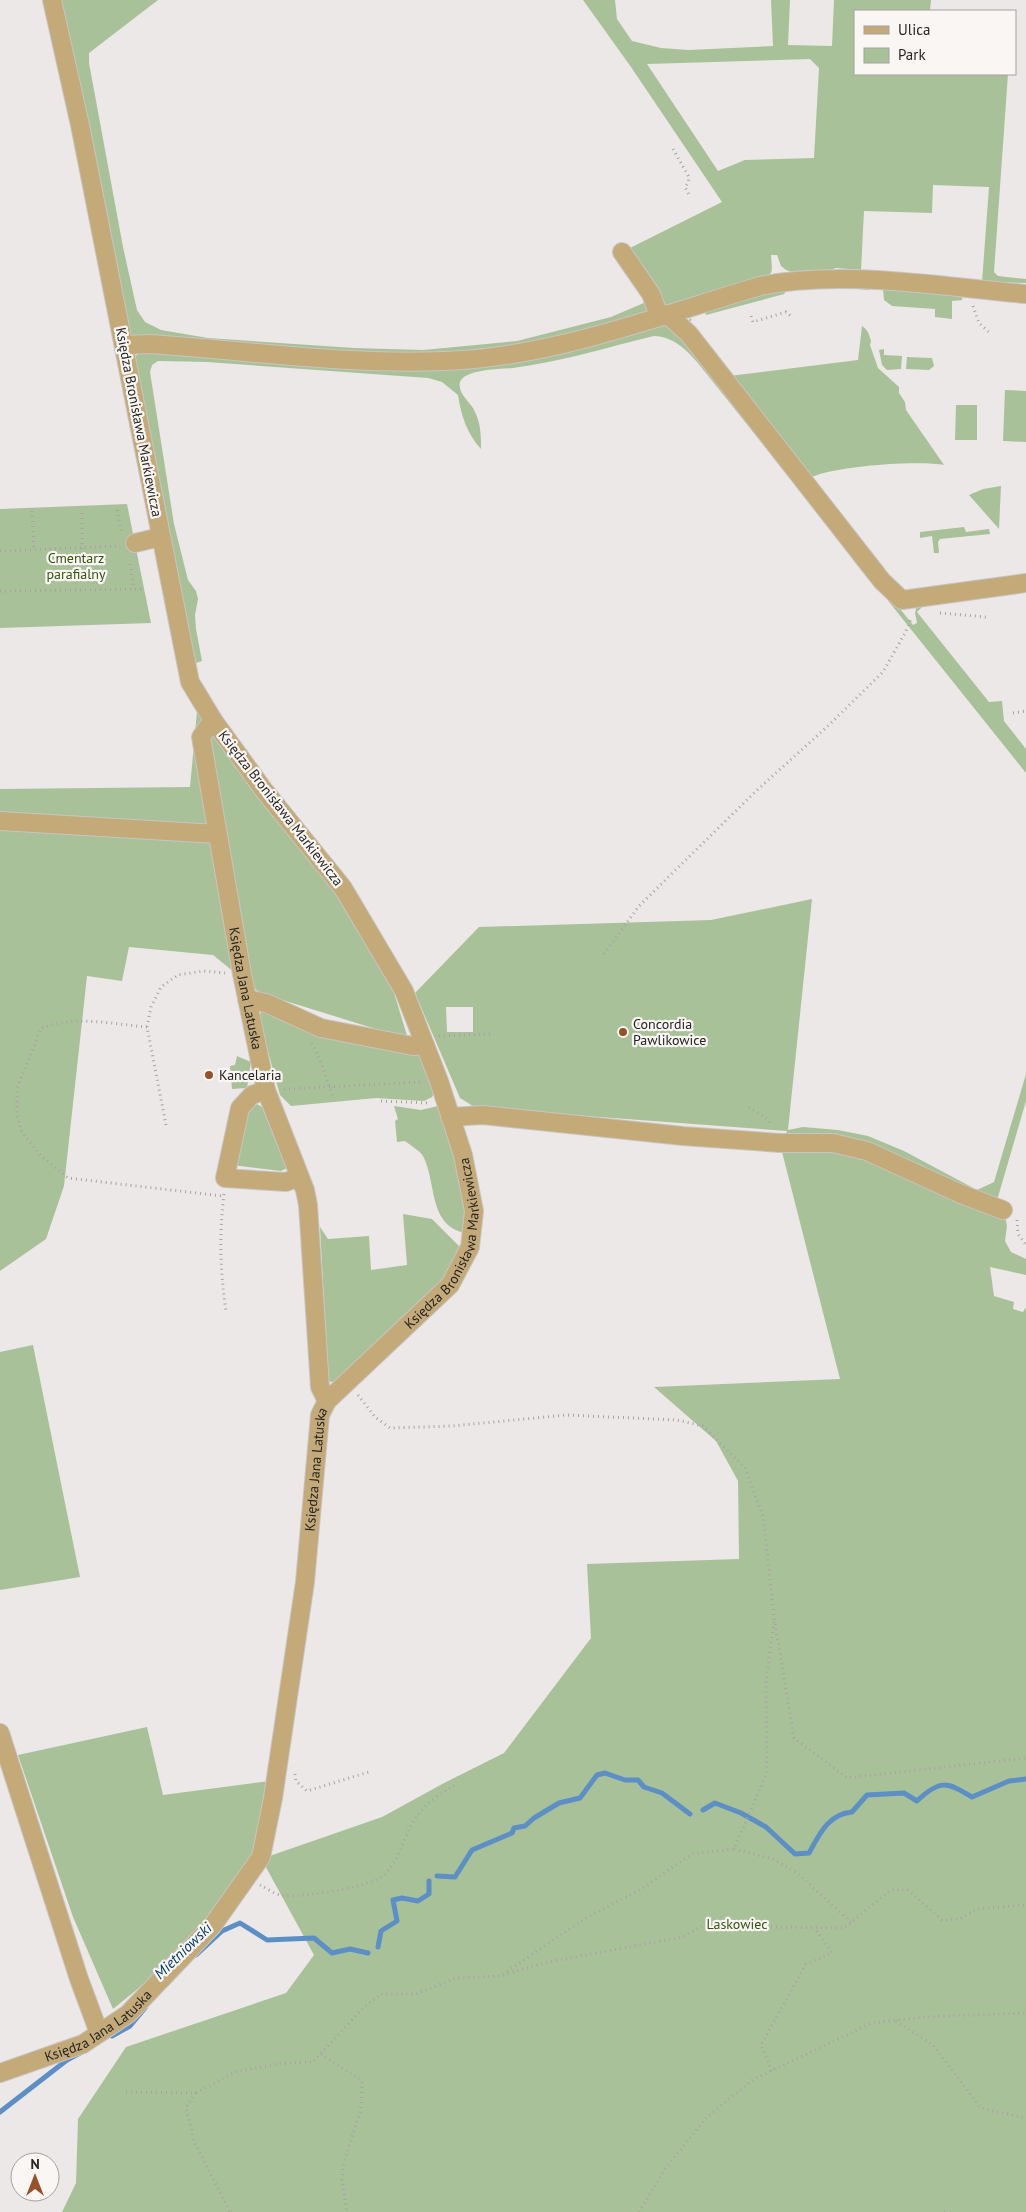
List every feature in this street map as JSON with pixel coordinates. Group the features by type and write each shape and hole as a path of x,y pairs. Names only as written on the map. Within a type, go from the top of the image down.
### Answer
{"street":[{"name":"Księdza Bronisława Markiewicza","path":"52,0 80,125 190,682 213,720 263,789 343,888 404,991 440,1081 463,1155 474,1211 470,1247 450,1285 327,1401"},
{"path":"622,252 663,315 689,334 876,573 902,600 1026,583"},
{"path":"124,345 169,345 370,360 464,360 554,345 760,286 811,278 877,281 1026,294"},
{"path":"130,544 160,537"},
{"name":"Księdza Jana Latuska","path":"0,2073 83,2044 128,2014 257,1879 272,1798 305,1582 320,1415 327,1401 320,1387 308,1205 305,1190 266,1090 242,974 201,737 213,720"},
{"path":"0,821 218,834"},
{"path":"247,999 266,1003 322,1028 413,1046 425,1045"},
{"path":"266,1090 252,1095 240,1108 225,1178 286,1182 299,1177"},
{"path":"450,1117 483,1115 683,1136 833,1143 867,1151 974,1200 1008,1212"},
{"path":"0,1733 79,1979 100,2033"}],"path":[{"path":"673,149 690,177 685,187 690,197"},
{"path":"973,308 979,323 991,334"},
{"path":"751,316 753,322 786,312 792,318"},
{"path":"82,510 82,549"},
{"path":"0,552 82,549 130,544 117,510"},
{"path":"32,511 34,550"},
{"path":"130,564 134,589"},
{"path":"0,591 144,589"},
{"path":"938,613 986,617"},
{"path":"604,954 639,906 755,792 829,725 883,672 912,617"},
{"path":"1013,713 1025,711"},
{"path":"166,1126 147,1027 151,1006 160,987 178,975 203,971 242,974"},
{"path":"300,1018 332,1095"},
{"path":"147,1027 77,1020 58,1022 41,1028 17,1088 17,1115 22,1133 41,1156 68,1178 223,1196"},
{"path":"425,1045 432,1036 492,1034"},
{"path":"266,1090 440,1081"},
{"path":"381,1101 426,1104 444,1098"},
{"path":"225,1178 219,1250 220,1274 226,1311"},
{"path":"1008,1212 1017,1220 1018,1234 1026,1245"},
{"path":"346,1384 359,1396 375,1417 390,1428 452,1426 566,1416 677,1420 702,1426 745,1468 763,1516 774,1617 794,1738 847,1778 1026,1758"},
{"path":"734,1849 767,1773 766,1679 774,1617"},
{"path":"292,1782 294,1773 296,1781 307,1790 372,1771"},
{"path":"257,1879 278,1895 299,1895 347,1889 384,1875 399,1854 411,1825 431,1799 457,1784"},
{"path":"500,1976 586,1918 640,1889 692,1854 734,1849 773,1859 797,1873 851,1922"},
{"path":"230,2212 194,2141 186,2107 196,2093 235,2072 282,2063 313,2062 364,2007 381,1994 416,1994 456,1978 500,1976 548,1962 684,1937 702,1926 844,1928 891,1890 908,1890 942,1920 960,1919 976,1909 1026,1905"},
{"path":"772,2071 761,2045 806,1964 832,1953 815,1928"},
{"path":"639,2212 665,2169 706,2118 754,2079 872,2023 922,2017 1026,2012"},
{"path":"896,2020 933,2045 981,2108 1026,2118"},
{"path":"321,2054 362,2081 361,2109 344,2162 342,2180 346,2212"},
{"path":"126,2092 196,2093"}],"green space":[{"path":"53,0 158,0 89,53 89,63 123,247 137,310 145,322 161,330 208,338 354,348 423,350 517,341 611,317 646,302 648,308 646,313 601,327 531,344 485,351 419,355 294,351 127,336"},
{"path":"583,0 615,0 617,19 632,41 661,48 689,50 773,46 771,0 790,0 788,45 832,46 834,0 931,0 930,10 854,10 854,75 1008,75 994,272 998,276 1026,279 1026,283 982,282 989,187 933,185 932,213 864,211 861,270 836,268 823,272 792,272 781,266 777,255 771,255 771,272 767,277 758,282 664,307 628,249 722,202 631,67","holes":["810,59 819,68 814,158 745,160 718,171 647,64"]},
{"path":"809,282 867,284 869,290 826,286 787,290 784,294 706,315 704,306 762,290"},
{"path":"883,289 963,292 962,300 952,301 952,319 935,317 935,309 892,306 884,300"},
{"path":"690,318 692,320 690,321 692,331 729,376 858,360 862,326 869,334 870,345 878,368 899,387 899,393 905,402 906,410 944,465 915,463 874,465 819,474 808,479 686,326"},
{"path":"661,322 676,329 913,625 917,623 915,613 917,605 926,603 917,612 989,702 1002,701 1004,721 1026,749 1026,773 697,362 678,344 654,336 548,362 469,374 460,382 460,386 477,417 481,449 465,424 458,395 442,382 428,378 207,362 158,361 152,365 150,372 174,524 188,580 196,591 198,599 195,615 202,661 193,664 134,357 144,350 425,366"},
{"path":"884,349 884,355 902,356 901,369 887,370 882,365 879,350"},
{"path":"907,357 932,358 934,366 929,370 906,369"},
{"path":"1005,390 1026,391 1026,442 1003,441"},
{"path":"956,405 977,405 977,440 955,440"},
{"path":"1001,486 999,529 969,495 983,489"},
{"name":"Cmentarz parafialny","path":"127,504 151,623 0,628 0,509"},
{"path":"964,527 966,532 989,529 990,534 940,539 938,542 939,553 934,553 932,536 920,538 920,532"},
{"path":"199,690 341,897 389,976 408,1039 260,993 213,955 129,947 122,981 87,976 64,1186 46,1239 0,1271 0,789 190,787"},
{"name":"Laskowiec","path":"812,899 788,1130 803,1127 838,1130 868,1136 904,1151 977,1190 994,1182 1026,1074 1026,1101 998,1197 994,1201 1005,1216 1007,1226 1005,1241 1011,1252 1026,1259 1026,1275 990,1267 994,1296 1014,1302 1013,1309 1023,1312 1026,1307 1026,2212 62,2212 76,2183 78,2119 126,2047 286,1993 314,1955 262,1860 182,1953 113,2009 73,1917 18,1755 147,1727 163,1795 270,1781 261,1859 382,1817 504,1753 591,1638 587,1564 739,1559 738,1481 716,1441 654,1387 840,1379 781,1148 787,1131 476,1108 460,1098 415,993 479,927 711,920","holes":["446,1007 473,1007 473,1032 447,1032"]},
{"path":"267,1008 418,1050 434,1093 432,1097 424,1101 376,1098 291,1106 280,1095 259,1019 261,1012"},
{"path":"237,1056 251,1062 247,1088 232,1089 230,1066 235,1065"},
{"path":"257,1104 262,1107 287,1168 281,1171 232,1165 248,1113"},
{"path":"394,1106 421,1110 438,1106 464,1186 467,1219 465,1233 453,1229 439,1212 423,1156 405,1141 397,1142 395,1121 398,1119"},
{"path":"403,1214 432,1219 461,1248 454,1264 426,1299 338,1381 331,1382 328,1380 320,1227 328,1239 369,1236 371,1270 407,1265"},
{"path":"33,1345 80,1577 0,1590 0,1352"}],"waterway":[{"name":"Mietniowski","path":"437,1876 455,1877 472,1850 512,1833 514,1828 525,1826 534,1818 559,1803 580,1798 597,1775 605,1773 625,1780 638,1780 644,1787 662,1793 690,1814"},
{"name":"Mietniowski","path":"703,1810 715,1803 741,1813 766,1827 795,1854 809,1853 825,1826 837,1817 852,1812 867,1795 904,1793 917,1801 932,1789 944,1785 956,1788 972,1797 1009,1781 1026,1779"},
{"name":"Mietniowski","path":"378,1947 381,1931 397,1921 393,1900 402,1898 418,1901 429,1894 429,1881"},
{"name":"Mietniowski","path":"196,1955 222,1931 240,1923 267,1940 314,1938 332,1953 350,1949 368,1953"},
{"name":"Mietniowski","path":"112,2036 130,2026 145,2008"},
{"name":"Mietniowski","path":"0,2112 67,2060 80,2053"}],"place":[{"name":"Concordia Pawlikowice","path":"623,1032"},
{"name":"Kancelaria","path":"209,1075"}]}
